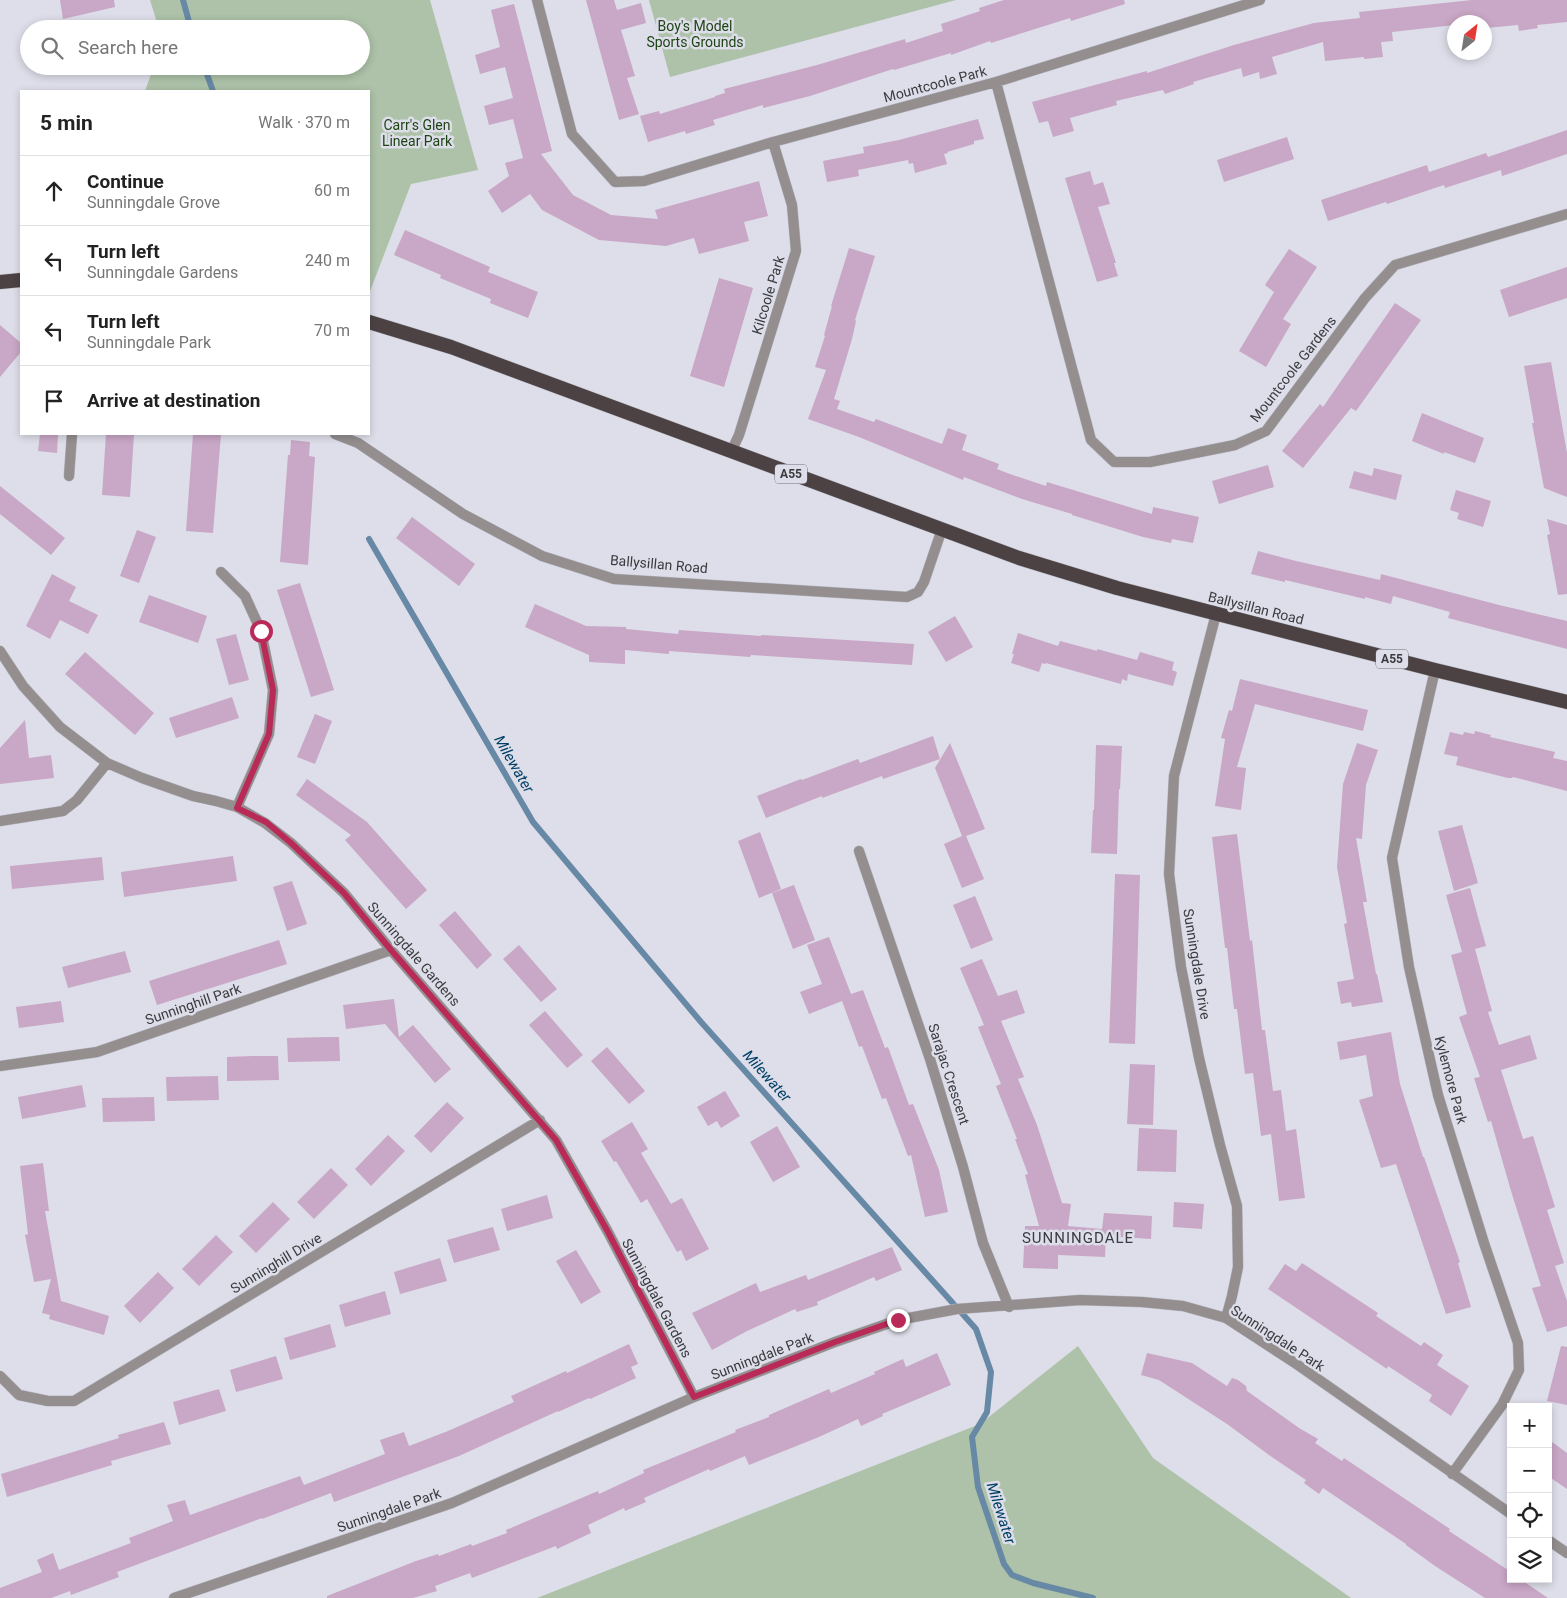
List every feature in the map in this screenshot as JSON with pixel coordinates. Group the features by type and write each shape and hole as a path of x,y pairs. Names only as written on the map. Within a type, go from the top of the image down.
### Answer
{"highway":[{"path":"0,282 20,280"},
{"name":"Ballysillan Road","path":"370,322 451,347 1019,558 1117,588 1567,702"}],"street":[{"name":"Mountcoole Park","path":"537,0 572,134 615,182 644,181 773,142 996,82 1260,0"},
{"name":"Mountcoole Gardens","path":"996,82 1091,440 1114,462 1150,462 1207,451 1235,445 1266,430 1365,298 1395,264 1567,214"},
{"name":"Kilcoole Park","path":"731,452 739,435 796,251 792,205 773,142"},
{"path":"69,476 72,435"},
{"name":"Ballysillan Road","path":"338,435 358,443 463,514 542,556 614,579 908,597 918,592 924,582 942,530"},
{"path":"221,572 245,596 261,631 273,690 269,734 237,808"},
{"name":"Sunningdale Drive","path":"1216,614 1174,776 1170,874 1181,967 1197,1049 1237,1206 1238,1267 1226,1318"},
{"name":"Sunningdale Gardens","path":"0,651 23,686 60,727 107,763 193,796 237,808 266,822 344,893 556,1140 603,1224 694,1397"},
{"name":"Kylemore Park","path":"1436,670 1392,858 1409,967 1438,1095 1484,1244 1518,1343 1519,1370 1502,1405 1452,1474"},
{"path":"0,821 63,811 77,800 107,763"},
{"name":"Sarajac Crescent","path":"859,851 930,1059 963,1167 982,1243 1009,1307"},
{"name":"Sunninghill Park","path":"0,1066 96,1052 391,950"},
{"name":"Sunninghill Drive","path":"0,1376 19,1395 48,1401 74,1401 540,1120"},
{"name":"Sunningdale Park","path":"174,1598 452,1503 694,1397 835,1342 898,1320 957,1309 1009,1307 1080,1300 1142,1302 1183,1306 1226,1318 1295,1363 1507,1511"},
{"path":"1552,1543 1567,1553"}],"green space":[{"name":"Carr's Glen Linear Park","path":"150,0 430,0 478,170 411,184 370,291 370,90 145,90 151,75 370,75 370,20 156,20"},
{"name":"Boy's Model Sports Grounds","path":"649,0 956,0 670,77"},
{"path":"1078,1346 1153,1458 1351,1598 537,1598 980,1424"}],"building":[{"path":"60,0 114,0 115,7 63,19"},
{"path":"586,0 614,0 617,10 641,3 646,23 621,30 635,76 627,78 639,114 619,120"},
{"path":"1004,0 1124,0 1125,4 1071,21 1070,18 991,43 990,41 951,55 951,53 893,69 810,96 763,108 763,105 713,120 715,125 686,134 685,131 648,142 640,116 659,111 660,114 715,97 725,93 724,89 817,65 905,39 906,43 943,31 941,24 980,11 979,8"},
{"path":"1472,0 1567,0 1567,22 1537,25 1538,28 1519,31 1518,25 1492,27 1492,15 1447,15 1447,26 1392,32 1393,41 1381,42 1383,57 1325,61 1323,42 1272,57 1277,74 1260,79 1259,72 1243,77 1241,68 1193,82 1194,84 1165,94 1163,90 1116,101 1117,105 1070,118 1074,131 1053,137 1048,121 1039,123 1032,102 1147,71 1147,73 1234,45 1314,23 1360,18 1359,12"},
{"path":"514,4 552,151 541,154 573,195 611,215 658,219 655,210 759,181 768,216 744,222 749,241 699,254 694,238 666,246 599,240 542,210 530,194 502,213 488,191 509,176 505,163 523,158 513,119 489,125 484,106 513,98 505,67 480,74 475,55 500,47 491,10"},
{"path":"978,119 984,139 974,141 974,144 944,154 947,164 915,173 913,163 909,164 908,160 858,170 859,176 827,182 823,161 864,153 863,147 899,140"},
{"path":"1567,130 1567,154 1502,176 1501,170 1445,188 1444,185 1387,204 1386,202 1328,221 1321,200 1427,165 1429,172 1486,153 1488,157"},
{"path":"1287,137 1294,159 1224,182 1217,160"},
{"path":"1090,171 1094,185 1103,182 1110,204 1098,207 1116,263 1114,263 1118,276 1097,282 1065,178"},
{"path":"405,230 490,267 488,272 538,292 528,318 490,303 491,299 440,278 441,275 394,255"},
{"path":"849,248 875,256 855,320 852,339 834,399 840,401 837,409 874,422 876,419 942,444 948,428 967,435 962,450 999,464 997,469 1046,486 1047,482 1152,514 1153,507 1199,517 1193,543 1172,539 1171,543 1143,537 1022,499 964,477 963,480 859,437 808,419 826,370 815,367"},
{"path":"1289,249 1317,267 1283,319 1291,324 1266,367 1239,351 1274,292 1265,285"},
{"path":"1567,267 1567,298 1509,317 1500,290"},
{"path":"719,278 753,288 724,387 690,376"},
{"path":"1395,303 1421,320 1356,411 1351,408 1303,468 1282,451 1320,404 1323,407"},
{"path":"0,325 20,342 20,353 0,377"},
{"path":"1551,362 1567,453 1567,497 1544,488 1524,366"},
{"path":"1422,413 1484,438 1475,463 1444,452 1444,454 1412,441"},
{"path":"40,435 58,435 57,453 38,451"},
{"path":"106,435 134,435 130,497 102,495"},
{"path":"193,435 221,435 213,533 186,531"},
{"path":"291,440 310,442 309,456 315,457 308,565 280,562 288,455 290,455"},
{"path":"1268,465 1274,487 1219,504 1212,481"},
{"path":"1374,468 1402,475 1396,500 1349,488 1354,471 1372,476"},
{"path":"0,486 65,538 51,555 0,514"},
{"path":"1456,490 1491,501 1483,527 1457,519 1459,513 1450,510"},
{"path":"412,517 475,564 459,586 396,538"},
{"path":"1547,519 1567,525 1567,594 1558,595 1547,535 1550,534"},
{"path":"137,530 156,537 139,583 120,576"},
{"path":"1258,551 1380,580 1381,574 1567,621 1567,649 1448,618 1450,612 1393,596 1391,604 1251,574"},
{"path":"52,574 76,587 69,601 98,615 88,634 60,620 50,639 26,626"},
{"path":"300,583 334,690 311,697 277,590"},
{"path":"149,595 207,616 198,643 139,622"},
{"path":"535,604 586,626 626,627 626,629 678,634 679,630 914,644 912,665 669,651 669,654 625,650 625,664 589,662 589,655 525,627"},
{"path":"955,616 973,647 946,662 928,632"},
{"path":"1018,633 1058,646 1060,641 1137,660 1140,652 1174,662 1172,670 1177,672 1173,686 1128,674 1127,681 1122,679 1121,684 1046,663 1042,663 1039,672 1011,663"},
{"path":"236,634 249,680 229,685 216,639"},
{"path":"85,652 154,713 135,735 65,674"},
{"path":"1240,679 1368,710 1363,731 1255,704 1237,767 1246,768 1241,810 1215,806 1225,739 1221,738 1229,710 1232,711"},
{"path":"232,697 239,718 176,738 169,718"},
{"path":"315,714 332,721 315,764 297,757"},
{"path":"25,720 29,758 51,755 54,778 0,784 0,748"},
{"path":"1475,731 1491,735 1490,737 1555,752 1553,758 1567,761 1567,791 1456,765 1458,757 1444,754 1450,732 1463,735 1464,732 1474,734"},
{"path":"933,736 940,759 883,779 882,776 822,798 822,796 766,818 757,796 858,759 860,763"},
{"path":"950,743 985,829 966,836 984,879 962,888 944,844 962,836 935,768"},
{"path":"1357,743 1378,750 1366,785 1362,839 1356,838 1367,902 1363,902 1383,1002 1352,1007 1351,1002 1341,1004 1337,982 1354,979 1344,924 1347,923 1337,867 1343,784"},
{"path":"1096,745 1122,746 1117,854 1091,853"},
{"path":"307,779 367,822 427,890 406,909 345,840 351,835 296,795"},
{"path":"1462,825 1478,883 1454,891 1438,831"},
{"path":"760,832 781,889 759,898 738,841"},
{"path":"1237,834 1262,1030 1265,1030 1273,1091 1281,1090 1286,1131 1296,1129 1305,1198 1279,1201 1271,1134 1261,1136 1253,1073 1245,1074 1237,1009 1234,1009 1227,948 1225,948 1212,837"},
{"path":"233,856 237,881 124,897 121,872"},
{"path":"102,857 104,880 12,889 10,866"},
{"path":"1115,874 1140,875 1135,1044 1109,1043"},
{"path":"292,881 307,924 287,931 273,887"},
{"path":"794,885 815,940 793,949 772,893"},
{"path":"1470,888 1486,946 1475,949 1492,1011 1488,1012 1499,1045 1530,1035 1537,1059 1501,1070 1523,1139 1533,1136 1555,1207 1547,1210 1564,1263 1555,1266 1567,1301 1567,1326 1547,1332 1532,1288 1541,1286 1491,1121 1488,1122 1474,1078 1480,1077 1459,1017 1467,1014 1451,955 1462,952 1446,895"},
{"path":"975,896 993,940 971,949 953,905"},
{"path":"455,911 492,955 477,969 439,925"},
{"path":"829,937 851,994 863,990 885,1048 888,1047 909,1105 913,1104 939,1170 948,1212 925,1217 911,1155 908,1156 886,1098 882,1099 862,1046 859,1047 842,1001 809,1014 800,992 822,984 807,945"},
{"path":"279,940 287,964 157,1005 149,981"},
{"path":"519,945 557,989 541,1002 503,959"},
{"path":"125,951 131,972 68,988 62,967"},
{"path":"982,959 998,996 1017,990 1025,1013 1001,1021 1024,1077 1018,1079 1037,1125 1062,1203 1071,1204 1068,1226 1102,1229 1104,1213 1152,1216 1151,1239 1106,1236 1105,1257 1058,1255 1058,1269 1023,1268 1025,1226 1039,1226 1025,1175 1028,1174 1015,1139 1017,1139 996,1086 1001,1084 978,1027 984,1025 960,968"},
{"path":"394,999 399,1037 413,1025 451,1069 435,1083 385,1024 346,1029 343,1005"},
{"path":"61,1001 64,1022 19,1028 16,1007"},
{"path":"545,1011 583,1055 567,1068 529,1025"},
{"path":"1391,1032 1400,1084 1423,1157 1460,1262 1458,1263 1471,1307 1446,1314 1396,1164 1381,1168 1359,1100 1373,1096 1366,1055 1340,1060 1337,1042"},
{"path":"339,1037 340,1061 288,1062 287,1038"},
{"path":"607,1047 645,1091 629,1104 591,1061"},
{"path":"278,1056 279,1080 227,1081 227,1057"},
{"path":"1130,1064 1155,1065 1153,1125 1127,1124"},
{"path":"218,1076 219,1100 167,1101 166,1077"},
{"path":"82,1085 86,1107 22,1119 18,1097"},
{"path":"725,1091 740,1116 721,1128 717,1121 708,1126 697,1107"},
{"path":"154,1097 155,1121 103,1122 102,1098"},
{"path":"447,1102 464,1118 431,1153 414,1136"},
{"path":"632,1122 648,1149 641,1153 671,1204 682,1198 709,1249 686,1261 681,1250 677,1252 647,1199 641,1203 616,1161 614,1162 601,1141"},
{"path":"777,1126 800,1167 773,1182 750,1142"},
{"path":"1139,1128 1177,1130 1176,1172 1137,1171"},
{"path":"388,1135 405,1151 371,1186 355,1169"},
{"path":"43,1163 49,1211 45,1211 61,1301 109,1316 104,1335 49,1319 50,1315 42,1313 51,1279 34,1282 25,1235 28,1234 20,1166"},
{"path":"331,1168 348,1185 314,1219 297,1202"},
{"path":"547,1195 553,1218 507,1231 501,1209"},
{"path":"273,1202 290,1219 256,1253 239,1236"},
{"path":"1174,1202 1204,1204 1202,1229 1173,1227"},
{"path":"493,1227 500,1250 454,1263 447,1240"},
{"path":"216,1235 233,1252 199,1286 182,1269"},
{"path":"892,1247 902,1270 876,1281 874,1277 817,1302 818,1305 797,1312 795,1309 747,1331 712,1350 692,1313 756,1283 760,1292 806,1275 808,1280"},
{"path":"576,1250 601,1292 581,1304 556,1261"},
{"path":"440,1258 447,1281 400,1294 394,1272"},
{"path":"1302,1263 1378,1313 1376,1316 1421,1346 1424,1342 1443,1355 1437,1365 1469,1386 1451,1416 1429,1401 1432,1395 1388,1366 1387,1369 1268,1289 1285,1264 1296,1271"},
{"path":"158,1272 174,1288 140,1323 124,1306"},
{"path":"385,1291 391,1314 345,1327 339,1305"},
{"path":"330,1324 336,1347 290,1360 284,1338"},
{"path":"629,1344 638,1364 631,1367 636,1378 459,1456 334,1502 331,1493 117,1572 119,1577 71,1595 70,1591 51,1598 0,1598 0,1588 42,1572 37,1560 53,1553 59,1570 131,1543 129,1538 173,1521 167,1505 185,1500 190,1515 300,1476 304,1485 385,1454 380,1440 404,1432 409,1446 448,1431 514,1402 511,1396 566,1371 567,1373"},
{"path":"1561,1346 1567,1347 1567,1405 1547,1401"},
{"path":"937,1353 951,1385 882,1414 883,1416 861,1426 858,1419 749,1465 745,1456 710,1471 709,1469 644,1498 646,1502 625,1511 624,1508 588,1525 591,1533 557,1549 556,1546 472,1578 470,1573 435,1586 437,1591 413,1598 327,1598 327,1596 416,1561 438,1554 439,1556 471,1544 472,1546 507,1533 506,1530 598,1491 599,1494 644,1473 643,1470 736,1432 735,1430 769,1417 769,1415 829,1389 831,1393 875,1374 874,1372 903,1359 906,1367"},
{"path":"1147,1353 1192,1363 1227,1386 1232,1378 1238,1380 1246,1386 1247,1391 1299,1428 1318,1439 1315,1443 1342,1461 1344,1458 1507,1569 1507,1583 1526,1583 1548,1598 1485,1598 1435,1566 1323,1488 1319,1494 1304,1483 1306,1480 1227,1424 1159,1380 1141,1375"},
{"path":"276,1356 283,1379 236,1392 230,1370"},
{"path":"219,1389 226,1411 179,1425 173,1402"},
{"path":"164,1422 171,1444 111,1461 112,1465 7,1497 1,1474 119,1438 118,1435"},
{"path":"1552,1442 1567,1453 1567,1489 1552,1479"}],"waterway":[{"name":"Milewater","path":"183,0 189,20"},
{"name":"Milewater","path":"207,75 213,90"},
{"name":"Milewater","path":"369,539 533,822 701,1022 976,1329 991,1372 987,1412 972,1437 978,1487 1004,1564 1012,1575 1033,1583 1093,1598"}],"district":[{"name":"SUNNINGDALE","path":"1078,1238"}],"route":[{"path":"261,631 273,690 269,734 237,808 266,822 344,893 556,1140 608,1232 694,1397 835,1342 898,1320"}]}
